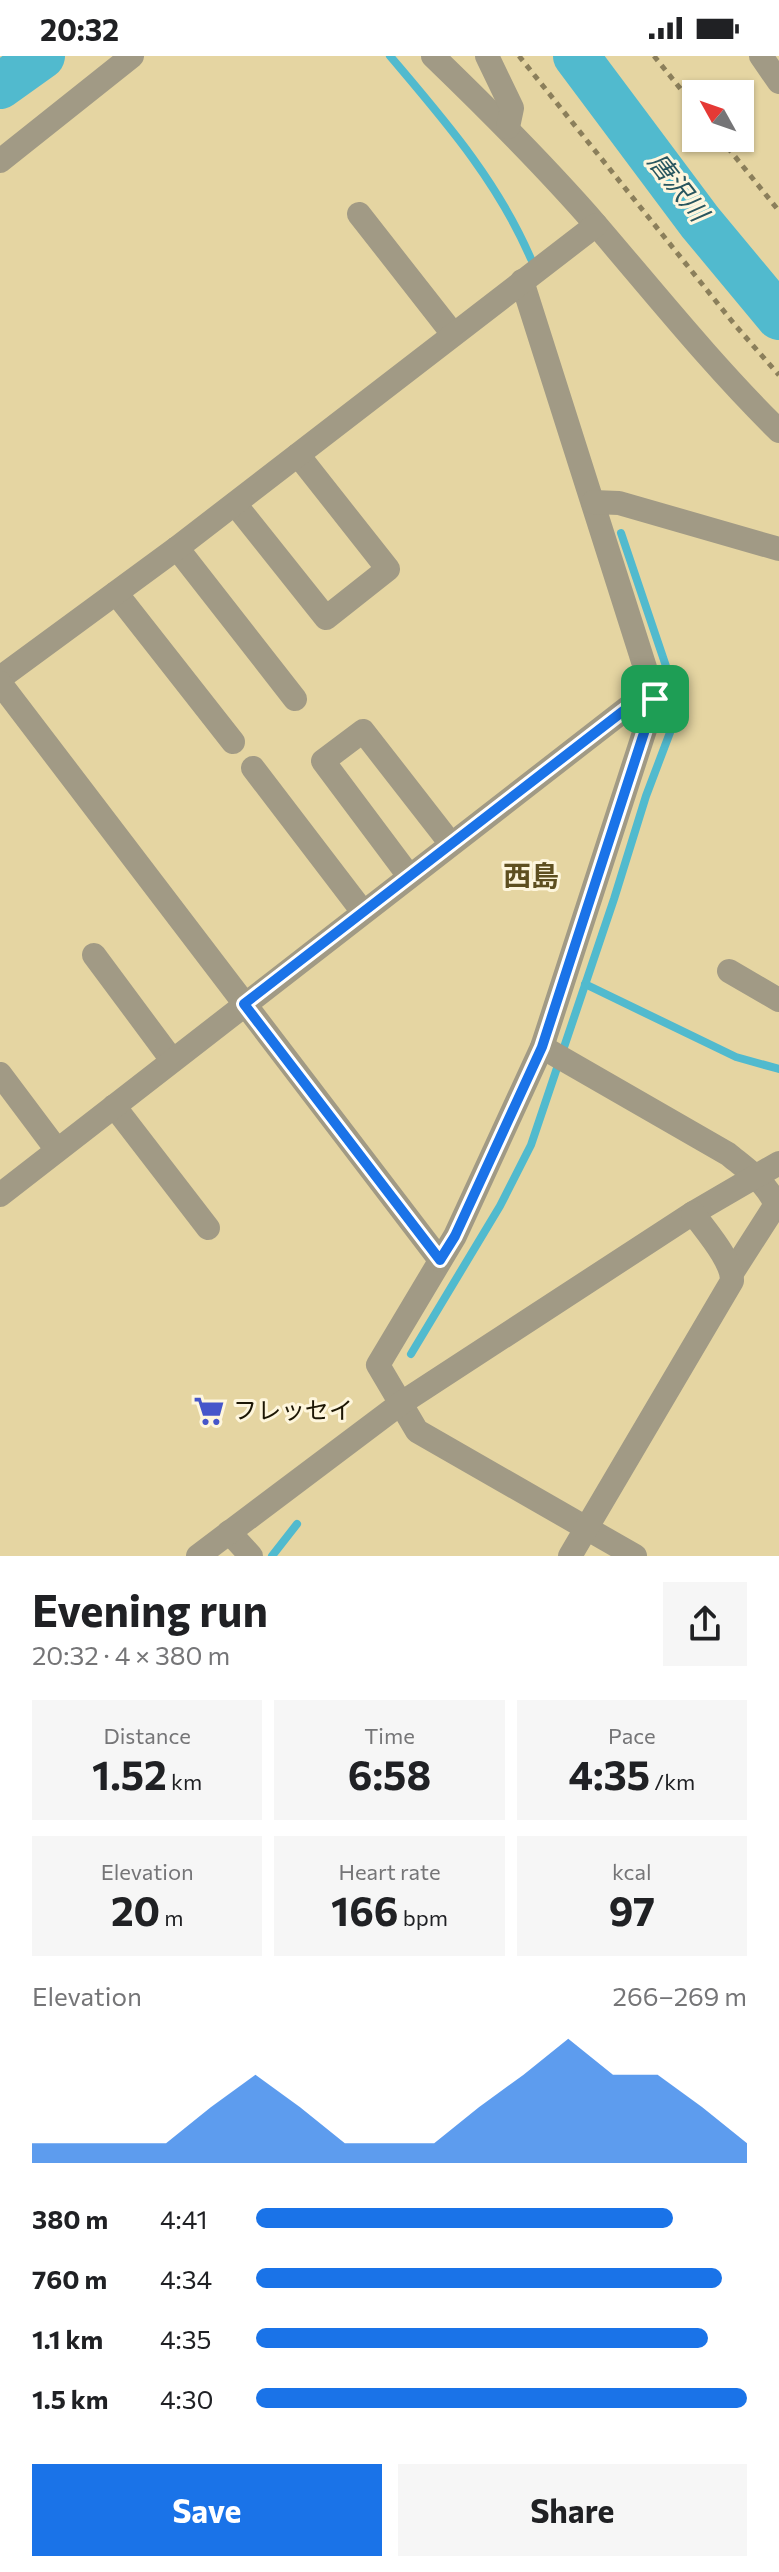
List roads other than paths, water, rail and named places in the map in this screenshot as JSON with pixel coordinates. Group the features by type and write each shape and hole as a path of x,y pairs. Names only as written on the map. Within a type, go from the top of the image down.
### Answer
{"street":[{"path":"0,161 132,56"},
{"path":"433,56 508,127 700,348 779,431"},
{"path":"487,56 512,108 508,127"},
{"path":"761,56 779,82"},
{"path":"359,214 453,334"},
{"path":"440,1260 0,681 596,225"},
{"path":"522,281 655,699 542,1047 455,1236 378,1365 417,1431 635,1556"},
{"path":"235,504 326,618 388,569 298,455"},
{"path":"593,502 619,503 779,549"},
{"path":"177,548 295,699"},
{"path":"116,593 233,742"},
{"path":"0,1195 631,705 655,699"},
{"path":"409,876 323,761 363,731 451,844"},
{"path":"253,768 363,912"},
{"path":"94,955 172,1060"},
{"path":"729,971 779,1000"},
{"path":"542,1047 728,1154 754,1175 775,1203 570,1556"},
{"path":"0,1074 57,1150"},
{"path":"114,1106 208,1228"},
{"path":"198,1556 400,1404 693,1213 779,1163"},
{"path":"693,1213 732,1273"},
{"path":"229,1532 251,1556"}],"waterway":[{"path":"0,86 42,56"},
{"path":"390,56 486,177 531,259"},
{"name":"唐沢川","path":"576,56 700,222 779,317"},
{"path":"411,1354 500,1206 531,1145 646,796 677,714 671,681 621,533"},
{"path":"585,984 736,1057 779,1069"},
{"path":"272,1556 297,1524"}],"place":[{"name":"フレッセイ","path":"209,1411"}],"district":[{"name":"西島","path":"531,876"}]}
